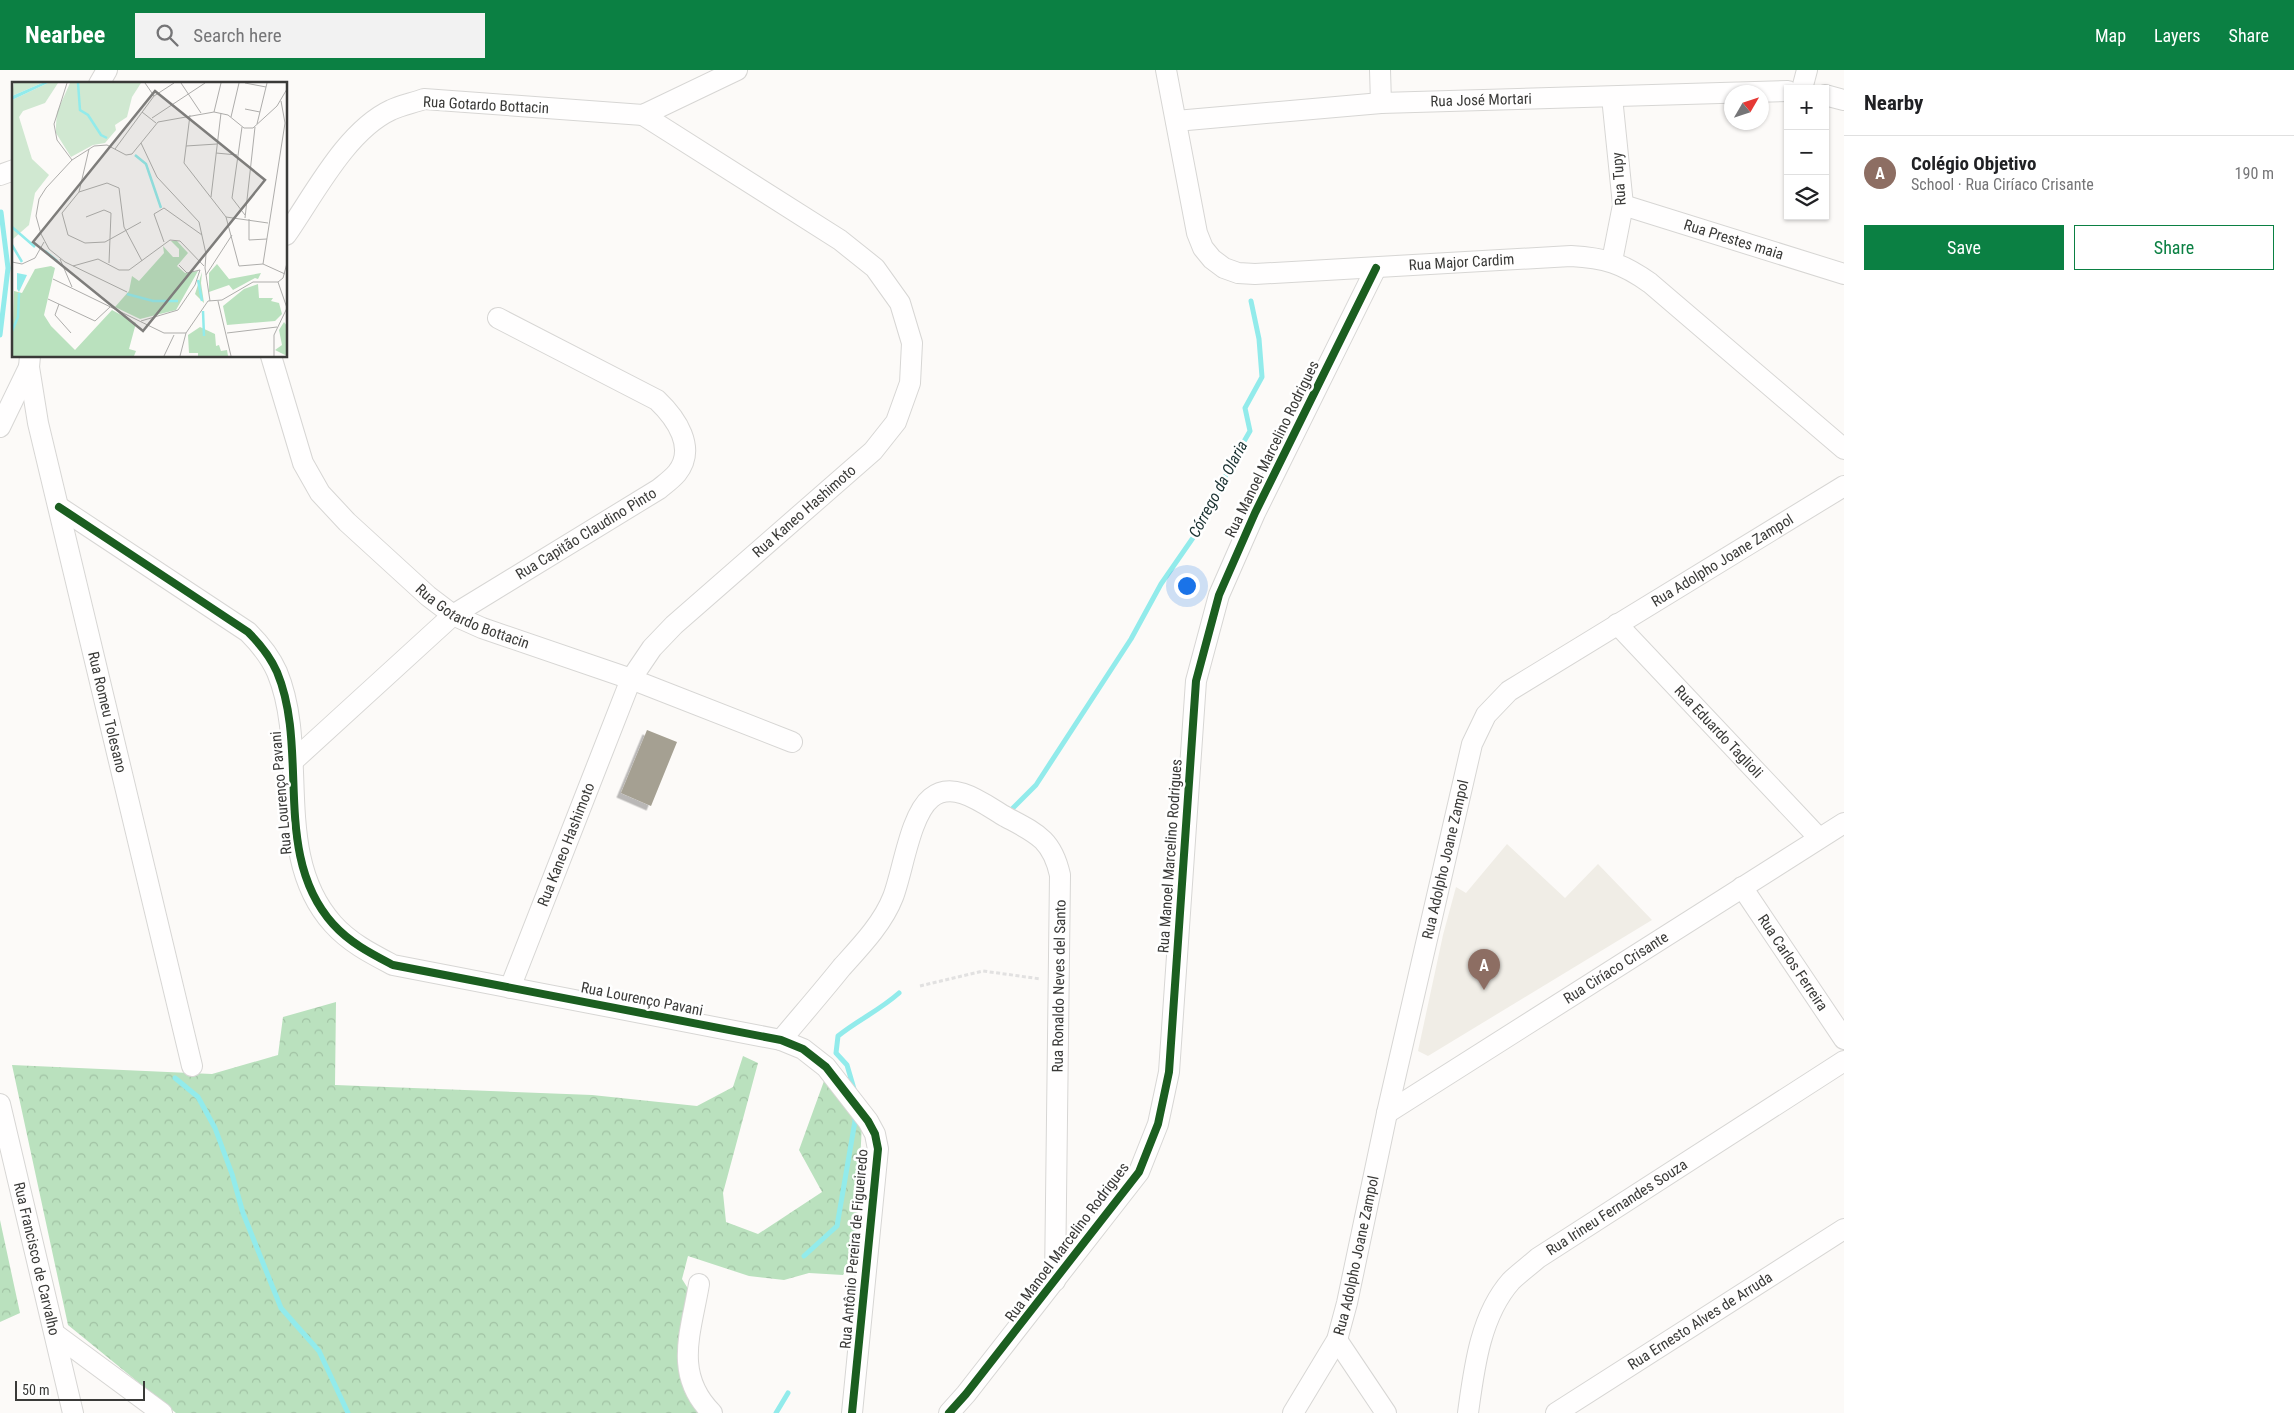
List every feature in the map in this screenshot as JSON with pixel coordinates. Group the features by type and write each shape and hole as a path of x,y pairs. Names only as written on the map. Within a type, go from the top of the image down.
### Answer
{"street":[{"path":"100,82 107,70"},
{"name":"Rua Gotardo Bottacin","path":"288,232 344,150 365,127 391,110 424,99 643,114 737,70"},
{"name":"Rua Major Cardim","path":"1166,70 1197,233 1212,259 1224,268 1238,273 1376,268 1571,256 1612,261 1630,269 1650,283 1844,449"},
{"path":"1380,70 1381,103"},
{"path":"1803,85 1807,70"},
{"name":"Rua José Mortari","path":"1176,121 1381,103 1784,91"},
{"path":"1829,96 1844,100"},
{"name":"Rua Tupy","path":"1612,97 1623,205 1612,261"},
{"name":"Rua Kaneo Hashimoto","path":"510,988 632,679 652,648 674,625 873,451 896,422 910,383 912,343 900,303 875,268 840,240 643,114"},
{"path":"0,175 12,171"},
{"name":"Rua Prestes maia","path":"1623,205 1844,274"},
{"name":"Rua Manoel Marcelino Rodrigues","path":"948,1413 966,1394 1139,1172 1158,1124 1169,1072 1196,682 1219,595 1255,513 1376,268"},
{"name":"Rua Capitão Claudino Pinto","path":"292,762 453,615 659,489 678,472 685,455 682,432 671,413 657,400 498,318"},
{"name":"Rua Gotardo Bottacin","path":"272,358 303,463 320,493 347,522 428,596 453,615 482,628 632,679 792,742"},
{"path":"0,426 30,362"},
{"name":"Rua Romeu Tolesano","path":"30,362 38,423 192,1066"},
{"name":"Rua Adolpho Joane Zampol","path":"1293,1413 1336,1340 1347,1303 1387,1113 1472,744 1486,715 1509,691 1844,486"},
{"name":"Rua Lourenço Pavani","path":"58,506 248,632 266,651 277,672 286,702 298,848 304,872 333,924 363,950 393,965 781,1040"},
{"name":"Rua Eduardo Taglioli","path":"1617,624 1819,838"},
{"name":"Rua Ronaldo Neves del Santo","path":"781,1040 870,935 892,898 919,812 931,798 945,791 960,792 1037,833 1047,843 1056,857 1060,875 1055,1281"},
{"name":"Rua Ciríaco Crisante","path":"1387,1113 1844,823"},
{"name":"Rua Carlos Ferreira","path":"1742,887 1844,1039"},
{"name":"Rua Antônio Pereira de Figueiredo","path":"781,1040 803,1049 826,1066 868,1122 875,1134 878,1149 852,1413"},
{"name":"Rua Irineu Fernandes Souza","path":"1468,1413 1475,1363 1491,1313 1511,1282 1538,1258 1844,1061"},
{"name":"Rua Francisco de Carvalho","path":"0,1104 73,1413"},
{"name":"Rua Ernesto Alves de Arruda","path":"1556,1413 1844,1229"},
{"path":"699,1284 687,1352 688,1373 695,1392 712,1413"},
{"path":"55,1334 162,1413"},
{"path":"1336,1340 1386,1413"}],"path":[{"path":"920,986 983,971 1059,982"}],"shaded area":[{"path":"1507,844 1565,898 1598,864 1652,920 1428,1056 1418,1051 1443,935 1456,887 1466,893"}],"green space":[{"path":"336,1002 335,1085 592,1095 697,1106 733,1087 743,1056 758,1063 723,1193 726,1222 758,1234 822,1192 799,1150 824,1081 862,1124 855,1258 843,1275 809,1273 784,1280 749,1276 688,1256 682,1279 692,1295 681,1377 708,1413 176,1413 68,1325 12,1065 212,1074 278,1055 283,1017"},
{"path":"0,1220 20,1313 0,1322"}],"building":[{"path":"647,730 677,742 651,806 621,793"}],"waterway":[{"path":"0,335 8,268 1,212"},
{"name":"Córrego da Olaria","path":"1012,809 1036,785 1131,639 1161,584 1206,519 1231,464 1250,431 1245,408 1262,377 1259,339 1251,301"},
{"name":"Córrego da Olaria","path":"854,1089 847,1065 836,1053 838,1036 899,993"},
{"path":"175,1078 198,1097 215,1128 232,1174 243,1213 281,1308 319,1351 348,1413"},
{"name":"Córrego da Olaria","path":"804,1256 837,1226 855,1121 854,1115"},
{"name":"Córrego da Olaria","path":"776,1413 788,1393"}],"cycle path":[{"path":"949,1413 966,1394 1139,1172 1158,1124 1169,1072 1196,681 1219,595 1255,513 1376,268"},
{"path":"59,507 248,632 268,655 277,672 286,703 291,735 297,835 303,867 314,897 333,924 354,942 393,965 781,1040 803,1049 826,1067 868,1121 875,1134 878,1149 852,1413"}],"place":[{"name":"Colégio Objetivo","path":"1484,990"}]}
